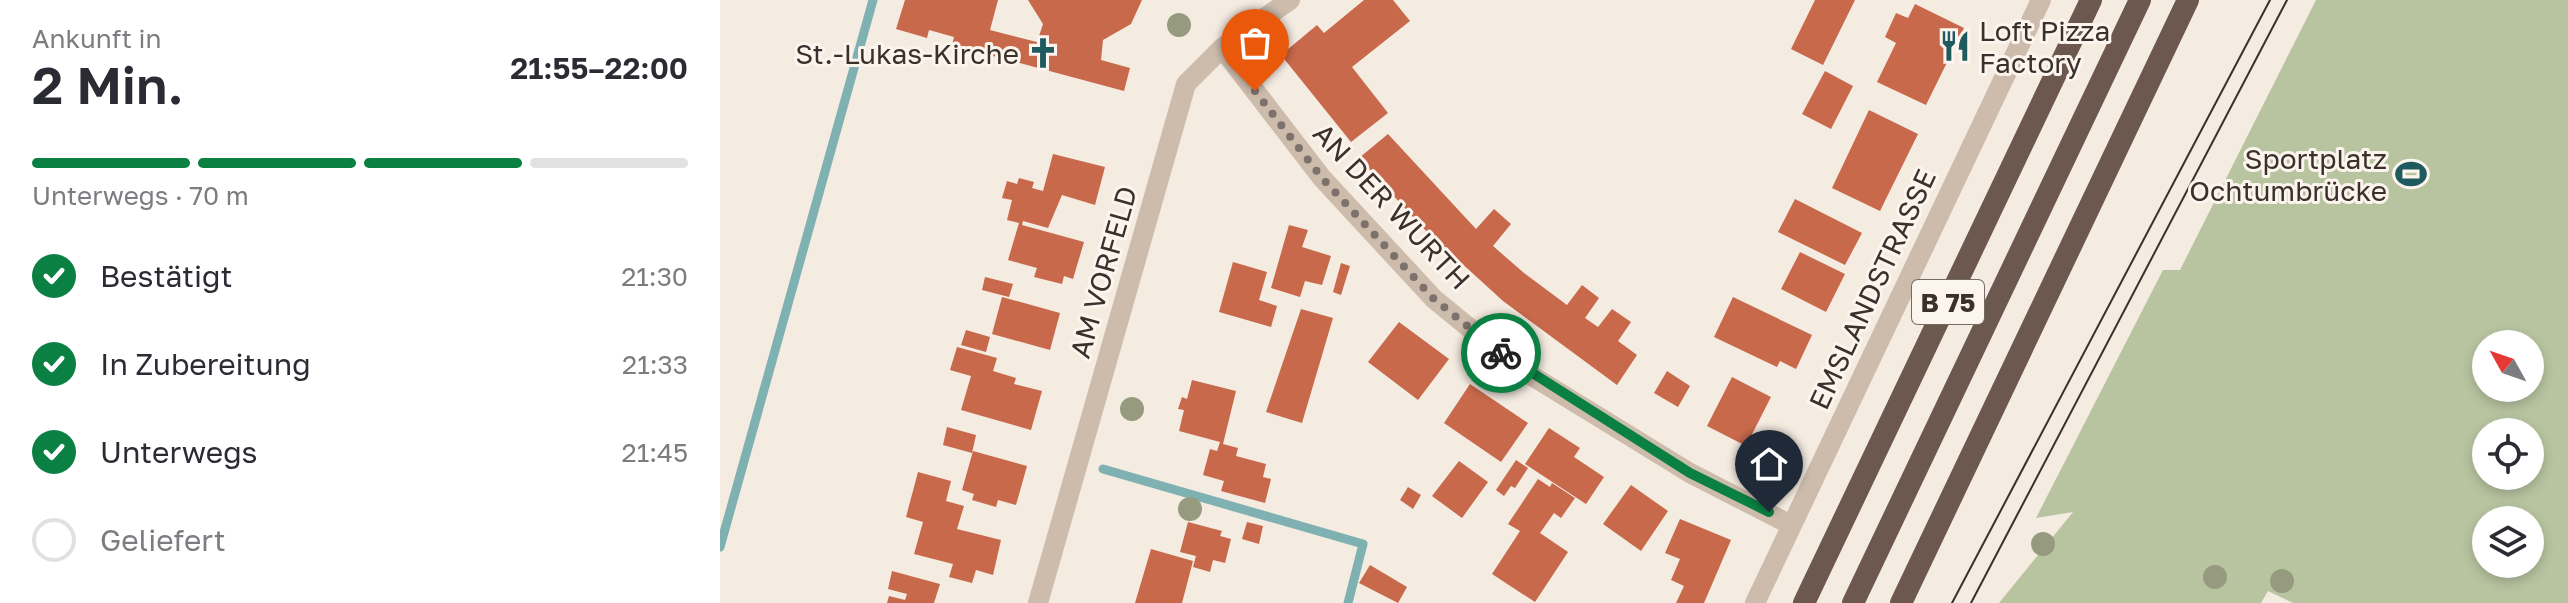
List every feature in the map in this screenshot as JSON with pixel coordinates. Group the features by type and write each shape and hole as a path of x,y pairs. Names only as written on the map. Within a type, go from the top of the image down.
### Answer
{"highway":[{"name":"B 75","path":"1804,603 2091,0"},
{"name":"B 75","path":"1853,603 2140,0"},
{"path":"1901,603 2188,0"}],"street":[{"name":"AM VORFELD","path":"1038,603 1186,84 1222,48 1290,0"},
{"name":"EMSLANDSTRASSE","path":"1755,603 2041,0"},
{"name":"AN DER WURTH","path":"1222,48 1322,178 1434,299 1516,366 1690,473 1791,525"}],"green space":[{"name":"Sportplatz Ochtumbrücke","path":"2316,0 2568,0 2568,603 2293,603 2268,591 2261,603 1999,603 2073,512 2036,518 2163,270 2180,270"}],"building":[{"name":"St.-Lukas-Kirche","path":"905,0 998,0 990,30 1037,42 1043,24 1028,0 1142,0 1131,24 1103,40 1101,60 1130,68 1124,91 952,45 954,37 929,30 927,38 896,29"},
{"path":"1364,0 1393,0 1410,21 1352,67 1388,113 1351,142 1281,55 1317,25 1324,33"},
{"path":"1815,0 1855,0 1823,65 1791,49"},
{"path":"1915,4 1964,28 1926,105 1877,82 1896,43 1885,37 1896,13 1908,18"},
{"path":"1825,71 1853,86 1831,129 1802,114"},
{"path":"1869,110 1918,134 1880,211 1832,188"},
{"path":"1388,134 1476,229 1494,209 1511,224 1493,246 1524,273 1567,305 1582,285 1599,298 1585,318 1598,327 1612,309 1631,322 1618,341 1637,355 1617,385 1503,301 1422,227 1359,158"},
{"path":"1053,154 1105,167 1095,205 1062,195 1048,228 1023,221 1022,225 1084,242 1073,279 1064,276 1062,284 1034,277 1037,268 1008,260 1019,223 1007,220 1012,200 1002,198 1007,181 1017,184 1019,178 1034,182 1032,188 1043,191"},
{"path":"1795,199 1862,233 1845,265 1778,232"},
{"path":"1289,225 1308,230 1302,247 1331,256 1322,285 1305,281 1300,297 1271,288"},
{"path":"1800,252 1845,274 1826,312 1781,289"},
{"path":"1233,262 1267,272 1259,300 1277,306 1271,327 1219,312"},
{"path":"1341,263 1350,266 1341,295 1333,292"},
{"path":"985,277 1013,284 1009,297 982,290"},
{"path":"1002,297 1060,313 1050,350 992,334"},
{"path":"1733,297 1812,335 1796,369 1780,361 1777,367 1714,337"},
{"path":"1301,309 1333,318 1302,423 1266,412"},
{"path":"1399,322 1449,359 1418,400 1368,362"},
{"path":"966,330 990,337 986,352 961,345"},
{"path":"957,347 997,358 993,371 1016,378 1014,384 1042,391 1031,430 961,410 971,376 950,370"},
{"path":"1667,371 1690,386 1678,407 1654,393"},
{"path":"1732,377 1771,397 1746,446 1707,426"},
{"path":"1192,380 1236,391 1223,444 1238,448 1236,456 1266,464 1263,477 1271,479 1265,503 1221,491 1224,481 1203,475 1210,449 1217,451 1220,442 1179,431 1184,410 1178,409 1182,397 1187,399"},
{"path":"1470,384 1528,423 1501,462 1444,423"},
{"path":"947,427 976,435 972,453 943,445"},
{"path":"1549,428 1580,448 1574,457 1604,477 1586,504 1525,464"},
{"path":"973,451 1027,466 1016,505 998,500 996,507 972,500 974,494 962,490"},
{"path":"1516,460 1528,468 1515,488 1511,486 1504,496 1496,490"},
{"path":"1459,461 1488,482 1462,518 1432,496"},
{"path":"918,472 951,481 946,501 964,506 957,529 1001,540 993,575 976,570 972,583 949,577 953,564 914,554 923,522 906,517"},
{"path":"1538,479 1550,487 1552,483 1575,498 1561,518 1554,513 1540,533 1568,552 1535,602 1492,574 1520,531 1508,524"},
{"path":"1631,485 1668,511 1641,551 1603,524"},
{"path":"1408,487 1421,495 1413,509 1400,500"},
{"path":"1680,519 1731,540 1704,603 1676,603 1684,586 1671,580 1680,559 1665,553"},
{"path":"1188,522 1222,531 1220,536 1231,539 1225,563 1213,560 1210,572 1193,567 1196,556 1180,552"},
{"path":"1247,522 1263,526 1259,544 1242,539"},
{"path":"1151,549 1193,561 1182,603 1135,603"},
{"path":"1370,565 1407,587 1398,603 1359,583"},
{"path":"892,571 940,584 934,603 887,603 889,596 905,600 907,594 888,589"}],"waterway":[{"path":"720,547 873,0"},
{"path":"1103,469 1363,544 1348,603"}],"tram line":[{"path":"1952,603 2270,0"},
{"path":"1971,603 2287,0"}],"way so far":[{"path":"1255,91 1322,178 1434,299 1501,353"}],"place":[{"name":"Loft Pizza Factory","path":"1955,46"},
{"name":"St.-Lukas-Kirche","path":"1043,53"},
{"name":"Sportplatz Ochtumbrücke","path":"2411,174"}],"route":[{"path":"1501,353 1516,366 1690,473 1769,512"}]}
